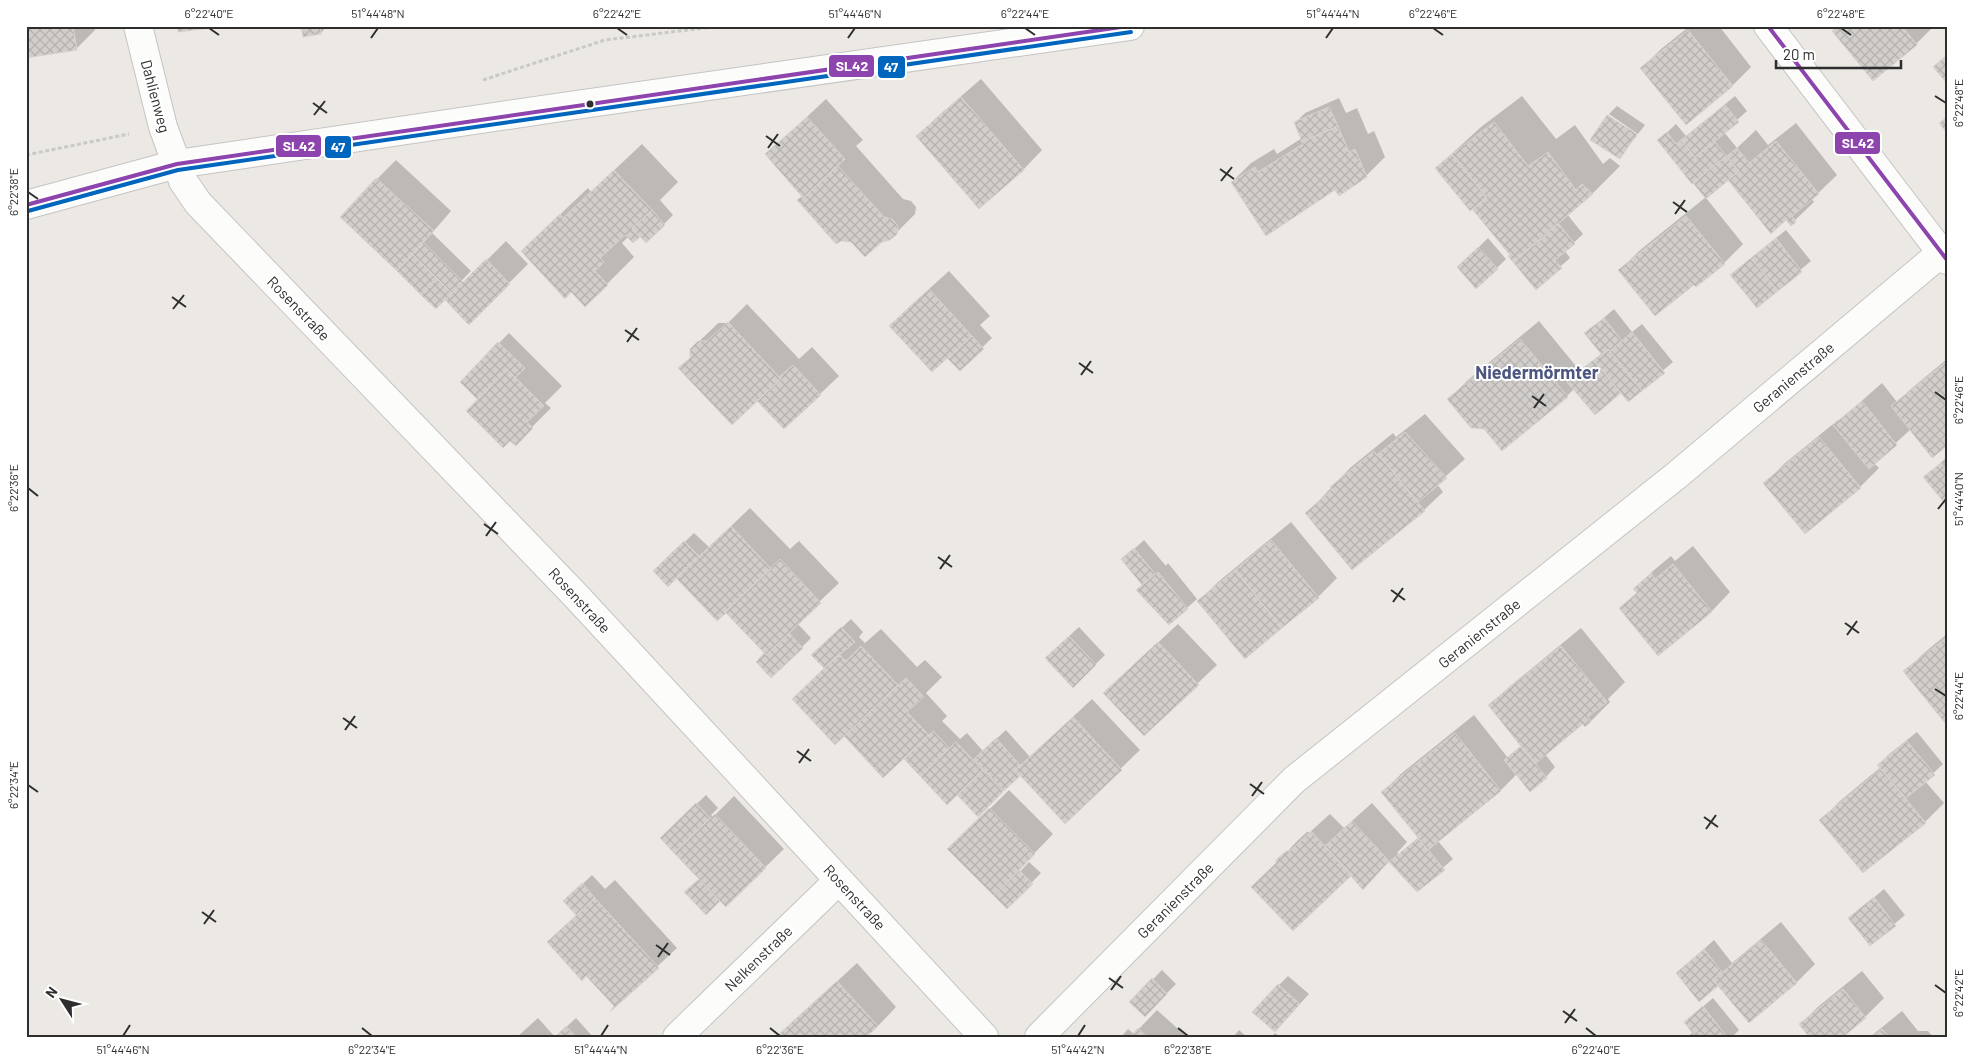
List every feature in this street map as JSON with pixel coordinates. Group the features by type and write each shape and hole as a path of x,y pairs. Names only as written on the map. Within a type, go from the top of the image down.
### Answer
{"street":[{"name":"Dahlienweg","path":"138,26 163,127 177,164"},
{"path":"26,205 177,164 1130,26"},
{"path":"1768,26 1944,256"},
{"name":"Rosenstraße","path":"177,164 183,182 198,203 577,597 984,1037"},
{"name":"Geranienstraße","path":"1039,1037 1294,780 1677,475 1944,256"},
{"name":"Nelkenstraße","path":"677,1037 839,880"}],"path":[{"path":"479,81 605,40 721,26"},
{"path":"26,154 163,127"}],"building":[{"path":"26,26 73,26 77,50 26,58"},
{"path":"178,26 227,26 178,32"},
{"path":"301,26 320,26 321,34 303,37"},
{"path":"1838,26 1902,26 1917,45 1873,81 1832,31"},
{"path":"1688,30 1733,86 1686,125 1640,68"},
{"path":"1947,55 1947,81 1946,82 1933,67"},
{"path":"961,97 1024,170 979,209 916,136"},
{"path":"1725,105 1739,122 1695,157 1681,140"},
{"path":"1329,107 1338,126 1302,142 1294,122"},
{"path":"1607,115 1637,134 1620,159 1590,140"},
{"path":"807,117 845,159 803,198 765,154"},
{"path":"1947,117 1947,133 1939,123"},
{"path":"1494,122 1528,166 1548,152 1576,190 1582,184 1593,194 1513,262 1508,256 1510,255 1472,209 1487,198 1452,154"},
{"path":"1338,126 1349,152 1355,149 1367,177 1339,196 1335,190 1266,236 1231,182 1255,167 1258,172 1303,144 1302,142"},
{"path":"1667,132 1676,144 1681,140 1695,157 1715,142 1726,156 1692,184 1657,140"},
{"path":"1776,141 1819,194 1792,216 1796,222 1791,226 1786,220 1771,234 1728,180 1739,171 1727,156 1737,148 1749,163"},
{"path":"1452,154 1487,198 1470,211 1435,168"},
{"path":"1726,156 1739,171 1706,199 1693,183"},
{"path":"838,166 884,217 892,219 898,226 897,234 890,240 882,242 865,257 851,242 841,241 836,244 797,200 802,196 803,198"},
{"path":"614,170 652,210 632,228 640,237 633,243 625,235 600,258 604,262 595,271 608,285 585,307 571,292 565,299 521,251 560,214 563,218"},
{"path":"376,178 434,231 397,271 340,217"},
{"path":"652,210 665,225 646,243 632,228"},
{"path":"1686,216 1725,264 1696,287 1694,285 1655,316 1618,270"},
{"path":"1558,223 1575,244 1555,260 1562,268 1536,290 1513,262 1548,234 1547,232"},
{"path":"1776,238 1802,272 1778,291 1751,258"},
{"path":"423,242 463,282 452,293 412,254"},
{"path":"1478,247 1498,269 1476,289 1457,267"},
{"path":"412,254 437,278 421,295 397,271"},
{"path":"1751,258 1778,291 1757,308 1730,275"},
{"path":"486,259 510,284 469,325 445,300"},
{"path":"437,278 452,293 436,309 421,295"},
{"path":"929,289 972,336 932,372 889,326"},
{"path":"1604,318 1622,341 1602,355 1584,333"},
{"path":"728,322 781,379 732,425 678,368 690,358 690,349 698,341 707,341"},
{"path":"1632,332 1665,373 1642,391 1610,351"},
{"path":"972,336 984,349 960,371 947,358"},
{"path":"1520,339 1568,397 1502,451 1484,429 1471,428 1447,399"},
{"path":"498,342 525,368 515,378 507,369 477,399 460,382"},
{"path":"1608,349 1642,391 1628,402 1594,360"},
{"path":"1593,360 1621,393 1595,415 1567,382"},
{"path":"1947,361 1947,446 1932,458 1891,406"},
{"path":"793,365 821,395 784,429 757,401"},
{"path":"507,369 544,406 527,422 533,428 516,446 510,441 503,448 466,411"},
{"path":"1862,401 1897,445 1869,469 1833,425"},
{"path":"1405,432 1447,478 1418,502 1378,454"},
{"path":"1819,437 1861,488 1805,534 1763,483"},
{"path":"1374,451 1425,511 1352,570 1305,513 1332,490 1330,487"},
{"path":"1941,463 1947,470 1947,506 1923,477"},
{"path":"731,526 771,569 717,621 676,578"},
{"path":"1271,540 1319,598 1282,628 1235,570"},
{"path":"684,541 699,556 668,587 653,571"},
{"path":"1134,548 1155,574 1142,585 1121,559"},
{"path":"780,559 821,603 766,655 725,612"},
{"path":"1673,564 1712,612 1658,656 1619,608 1637,593 1633,589 1651,573 1655,579"},
{"path":"1235,570 1282,628 1245,659 1197,601"},
{"path":"1158,572 1188,609 1169,625 1136,590"},
{"path":"841,627 855,642 824,668 811,655"},
{"path":"789,633 803,648 771,678 756,662"},
{"path":"1069,636 1096,665 1073,688 1045,658"},
{"path":"1947,637 1947,721 1945,723 1903,671"},
{"path":"1158,642 1199,685 1144,736 1103,693"},
{"path":"861,646 898,685 835,745 792,699 839,654 846,661"},
{"path":"1561,646 1607,702 1588,717 1591,722 1585,727 1583,724 1535,764 1488,705"},
{"path":"906,678 924,697 907,712 929,735 883,778 844,736"},
{"path":"1073,717 1122,770 1065,824 1015,770"},
{"path":"933,731 949,748 920,776 904,759"},
{"path":"1455,733 1501,791 1428,850 1381,792"},
{"path":"996,738 1020,765 1015,770 1020,776 1004,791 974,759"},
{"path":"1907,741 1935,775 1906,798 1877,765"},
{"path":"956,742 983,770 947,805 920,776"},
{"path":"1521,746 1547,778 1530,792 1504,760"},
{"path":"1881,769 1926,823 1863,873 1819,820"},
{"path":"983,770 1003,792 978,817 957,795"},
{"path":"696,803 710,818 674,853 660,838"},
{"path":"989,808 1035,854 994,896 947,849"},
{"path":"715,814 766,868 726,907 674,853"},
{"path":"1352,821 1389,861 1363,890 1325,846"},
{"path":"1311,831 1352,875 1293,931 1251,887 1276,863 1276,860 1286,851 1290,851"},
{"path":"1418,838 1445,870 1417,892 1389,862"},
{"path":"1019,870 1033,884 1007,909 994,896"},
{"path":"699,879 720,901 706,915 684,892"},
{"path":"582,883 595,898 576,915 563,901"},
{"path":"1874,897 1896,926 1870,946 1848,918"},
{"path":"595,898 659,968 610,1012 614,1006 586,976 582,981 547,942"},
{"path":"1761,940 1797,983 1749,1023 1713,980"},
{"path":"1704,949 1722,972 1713,980 1718,986 1699,1002 1676,973"},
{"path":"1152,978 1167,994 1145,1017 1129,1002"},
{"path":"837,981 878,1026 867,1037 779,1037 778,1035"},
{"path":"1278,984 1300,1004 1275,1032 1252,1012"},
{"path":"1843,989 1866,1018 1843,1037 1809,1037 1799,1024"},
{"path":"1703,1006 1727,1037 1701,1037 1697,1031 1693,1034 1684,1022"},
{"path":"566,1026 576,1037 555,1037"},
{"path":"1138,1028 1147,1037 1130,1037"},
{"path":"1882,1029 1889,1037 1872,1037"}],"transit line":[{"name":"SL42","path":"26,205 177,164 1128,26"},
{"name":"SL42","path":"1768,26 1947,260"},
{"name":"47","path":"28,211 178,170 1131,32"}],"district":[{"name":"Niedermörmter","path":"1537,372"}]}
